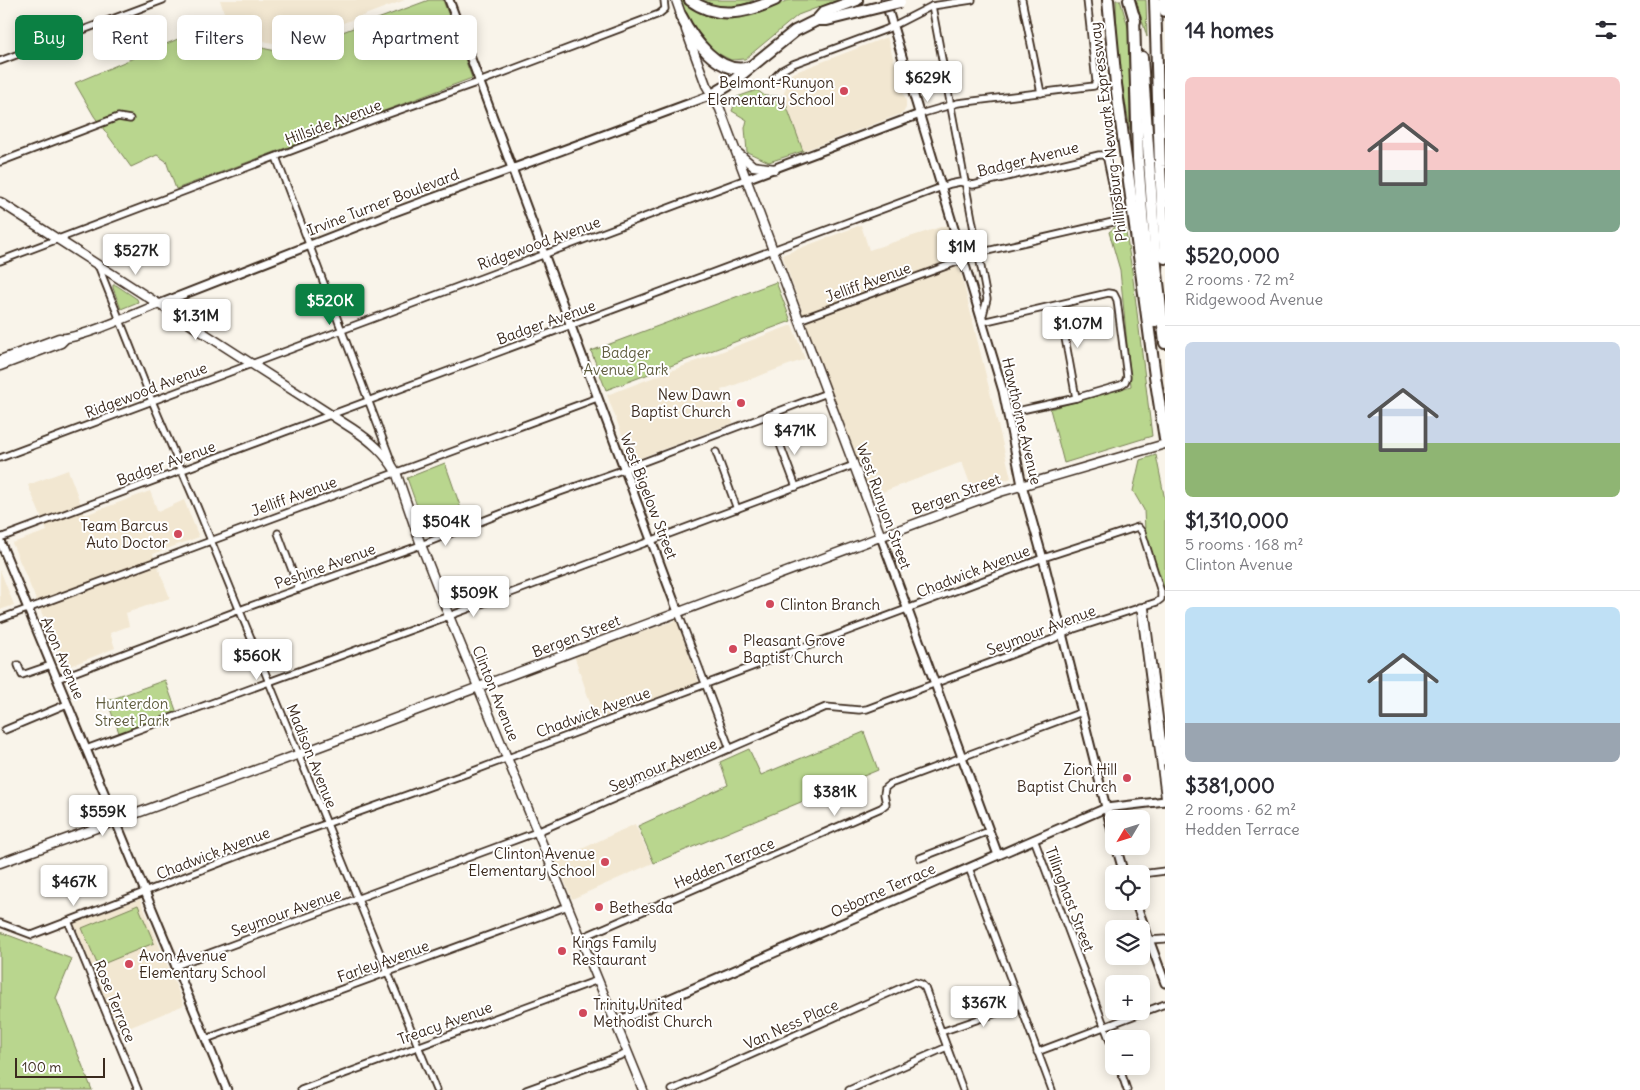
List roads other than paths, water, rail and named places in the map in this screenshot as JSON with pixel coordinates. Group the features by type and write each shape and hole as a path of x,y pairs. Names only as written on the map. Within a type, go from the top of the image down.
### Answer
{"highway":[{"path":"690,0 704,8 720,13 738,12 775,0"},
{"path":"754,8 765,0"},
{"path":"712,95 724,88 786,37 817,20 824,12 856,0"},
{"name":"Phillipsburg-Newark Expressway","path":"1108,0 1116,84 1154,376 1165,439"},
{"path":"1129,0 1139,30 1142,56 1156,256 1165,343"},
{"path":"1155,0 1165,258"},
{"path":"1165,0 1165,12"},
{"path":"817,20 828,20 904,1"},
{"path":"681,16 695,39 715,58 733,68 751,66"},
{"path":"1134,16 1141,192 1165,420"}],"main road":[{"name":"West Runyon Street","path":"676,0 704,80 720,109 880,537"},
{"path":"735,149 753,166 775,169"},
{"name":"Clinton Avenue","path":"0,202 332,415 378,448 390,462 396,472 421,545 449,616 643,1090"},
{"name":"Irvine Turner Boulevard","path":"0,366 158,304"},
{"name":"Irvine Turner Boulevard","path":"0,360 58,338 65,339"},
{"name":"Bergen Street","path":"0,862 298,754 1022,485 1165,444"}],"street":[{"path":"0,61 163,0"},
{"name":"West Bigelow Street","path":"450,0 597,398 730,749"},
{"name":"Hillside Avenue","path":"0,261 659,14 665,9 664,0"},
{"path":"885,0 982,320 1108,293 1114,294 1117,300 1127,377 1125,382 1121,385 1076,398 1008,413"},
{"path":"773,79 782,70 793,64 887,29 932,6 972,0"},
{"path":"1022,0 1041,93"},
{"name":"Ridgewood Avenue","path":"0,458 545,256 920,114 950,105 1091,87 1095,84 1087,0"},
{"name":"Hawthorne Avenue","path":"932,6 988,299 982,320 1003,391 1022,485 1043,558 1106,808"},
{"name":"Irvine Turner Boulevard","path":"158,304 310,244 712,95"},
{"path":"0,162 118,117 130,119"},
{"name":"Badger Avenue","path":"0,540 956,182 973,185 1099,155 1105,156 1108,160 1118,212 1117,218"},
{"path":"276,157 396,472"},
{"name":"Jelliff Avenue","path":"799,320 987,251 1113,222 1117,218"},
{"name":"Madison Avenue","path":"98,265 152,401 240,610 436,1090"},
{"path":"1059,305 1076,398"},
{"name":"Peshine Avenue","path":"57,678 421,545 526,504 827,393"},
{"name":"Jelliff Avenue","path":"0,619 597,398"},
{"path":"775,431 796,487"},
{"path":"716,452 737,509"},
{"path":"86,749 854,465"},
{"name":"Chadwick Avenue","path":"1,923 32,935 267,845 327,825 1043,558 1138,527 1142,532 1161,592 1161,599"},
{"path":"278,533 298,589"},
{"name":"West Runyon Street","path":"880,537 998,855"},
{"name":"Avon Avenue","path":"0,540 227,1090"},
{"name":"Seymour Avenue","path":"175,966 538,832 826,707 859,710 866,708 934,684 1071,630 1161,599"},
{"path":"1142,607 1165,762"},
{"path":"1142,607 1165,800"},
{"path":"18,665 22,675 51,665"},
{"path":"5,730 67,704"},
{"name":"Hedden Terrace","path":"581,938 881,808 886,804 884,791 887,785 1082,712"},
{"name":"Osborne Terrace","path":"616,1022 1106,808 1165,800"},
{"path":"920,858 989,831"},
{"name":"Tillinghast Street","path":"1034,839 1106,1030"},
{"path":"969,868 1052,1090"},
{"path":"1150,873 1165,871"},
{"name":"Farley Avenue","path":"206,1039 568,906"},
{"name":"Rose Terrace","path":"68,921 138,1090"},
{"path":"1150,940 1165,938"},
{"path":"1150,943 1165,983"},
{"name":"Treacy Avenue","path":"301,1090 598,980"},
{"name":"Van Ness Place","path":"672,1090 914,982 919,983 925,988 942,1032"},
{"path":"1038,1052 1165,1004"},
{"path":"963,1090 942,1032 1020,1005"},
{"path":"848,1090 947,1047"},
{"path":"526,1090 628,1052"},
{"path":"1122,1075 1128,1090"}],"place":[{"name":"Belmont-Runyon Elementary School","path":"844,91"},
{"name":"New Dawn Baptist Church","path":"741,403"},
{"name":"Team Barcus Auto Doctor","path":"178,534"},
{"name":"Clinton Branch","path":"770,604"},
{"name":"Pleasant Grove Baptist Church","path":"733,649"},
{"name":"Zion Hill Baptist Church","path":"1127,778"},
{"name":"Clinton Avenue Elementary School","path":"605,862"},
{"name":"Bethesda","path":"599,907"},
{"name":"Kings Family Restaurant","path":"562,951"},
{"name":"Avon Avenue Elementary School","path":"129,964"},
{"name":"Trinity United Methodist Church","path":"583,1013"}],"park label":[{"name":"Badger Avenue Park","path":"626,360"},
{"name":"Hunterdon Street Park","path":"132,712"}]}
